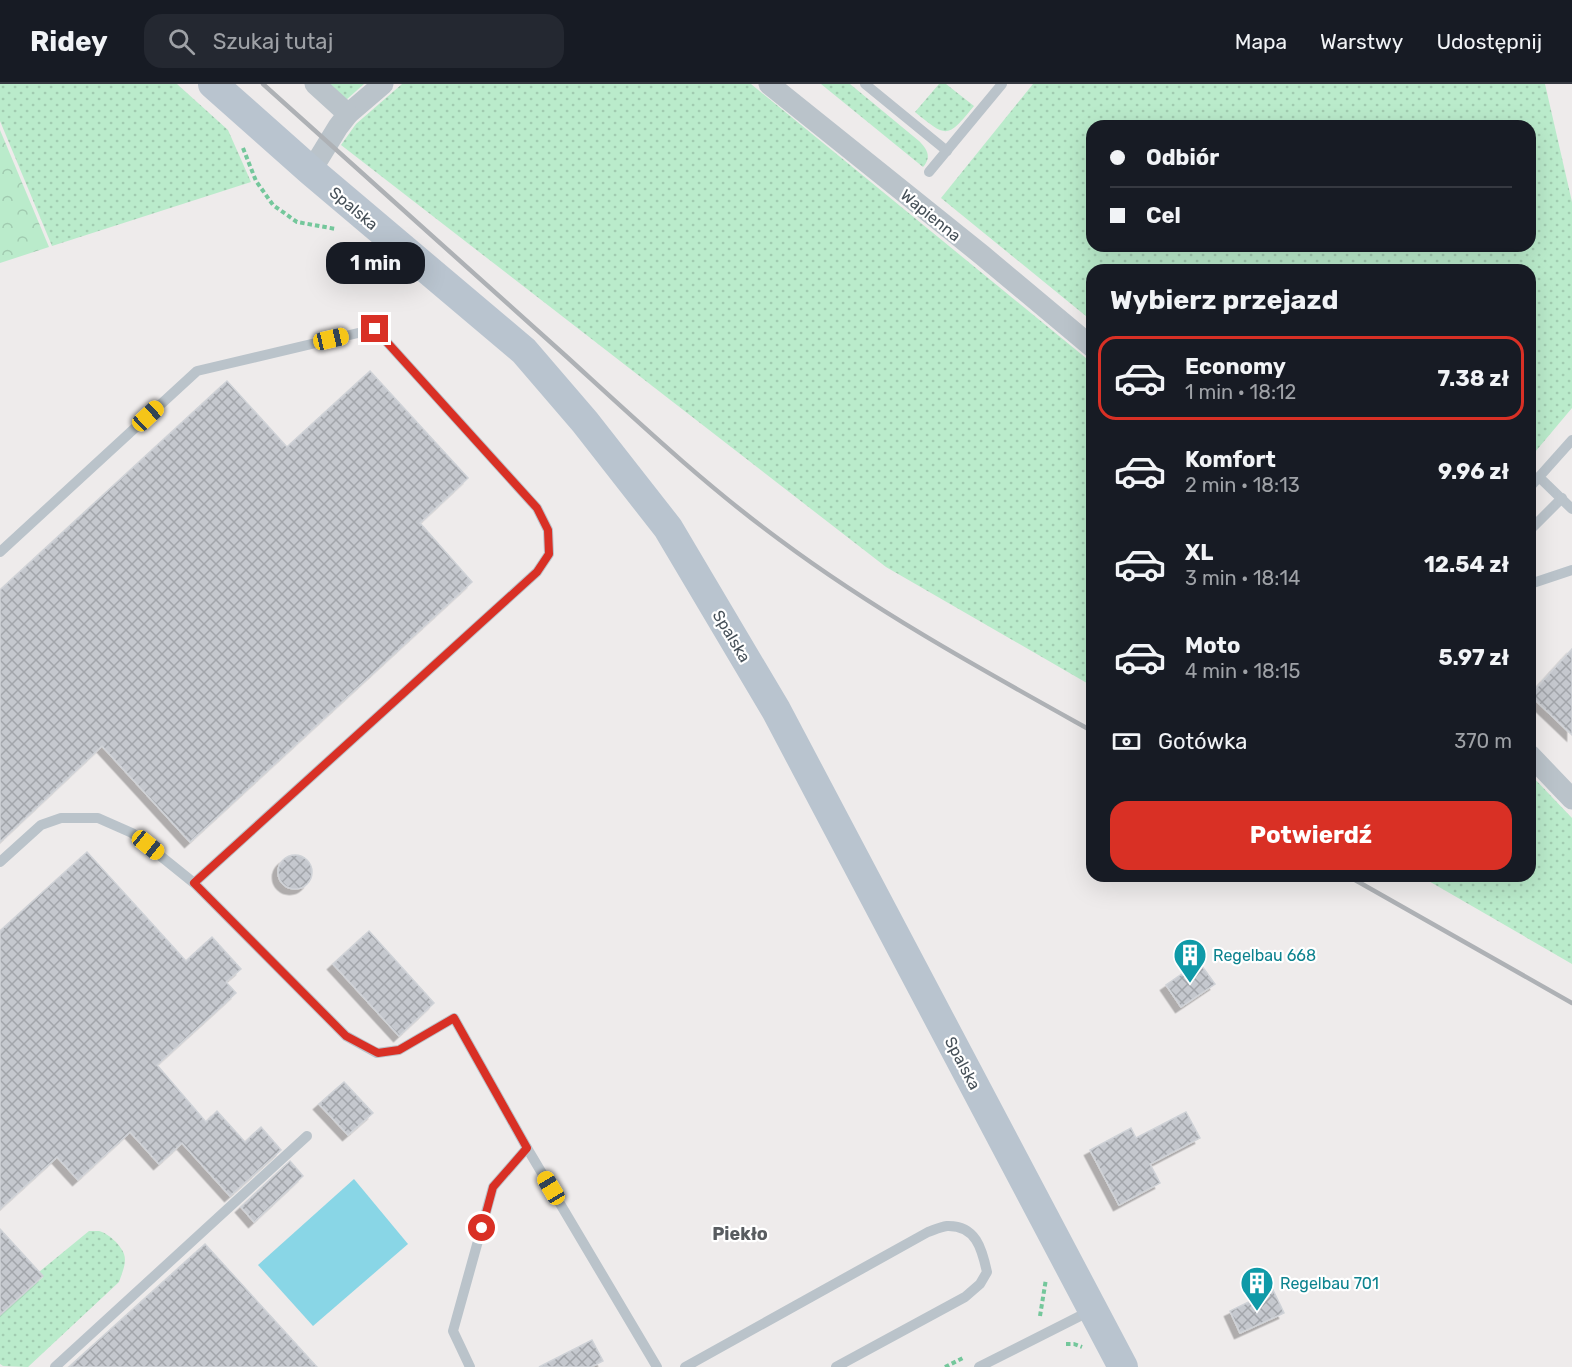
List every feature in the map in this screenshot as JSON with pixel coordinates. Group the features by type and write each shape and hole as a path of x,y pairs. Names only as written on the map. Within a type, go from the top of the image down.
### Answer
{"street":[{"name":"Spalska","path":"213,84 311,171 524,351 585,422 668,528 776,710 1123,1367"},
{"path":"315,84 348,114"},
{"path":"311,171 348,114 383,84"},
{"name":"Wapienna","path":"770,84 1086,342"},
{"path":"1536,761 1572,799"}],"lane":[{"path":"866,84 947,151"},
{"path":"930,172 1002,84"},
{"path":"0,552 197,371 375,329 537,508 548,530 549,554 537,572 194,883"},
{"path":"1536,480 1572,440"},
{"path":"1539,477 1572,508"},
{"path":"1536,524 1562,498"},
{"path":"1536,582 1572,570"},
{"path":"0,862 41,825 61,818 98,818 132,832 194,883 346,1036 378,1053 399,1050 454,1018 527,1148 657,1367"},
{"path":"55,1367 307,1136"},
{"path":"470,1367 453,1331 493,1187 527,1148"},
{"path":"685,1367 928,1232 945,1226 961,1228 976,1238 983,1252 987,1272 980,1284 965,1297 836,1367"},
{"path":"979,1367 1092,1309"}],"path":[{"path":"243,147 256,180 273,205 297,222 338,229"},
{"path":"1033,1322 1040,1318 1047,1274"},
{"path":"1060,1344 1074,1344 1090,1350"}],"green space":[{"path":"0,84 177,84 228,130 251,182 52,246 0,121"},
{"path":"328,84 364,84 346,100"},
{"path":"402,84 751,84 1086,358 1086,683 886,567 341,145 356,124"},
{"path":"821,84 850,84 922,144 928,156 923,167"},
{"path":"939,84 946,84 974,106 958,125 946,131 934,127 915,112"},
{"path":"1033,84 1545,84 1572,202 1572,408 1536,451 1536,264 1086,264 1086,316 941,198"},
{"path":"0,130 49,247 0,263"},
{"path":"1536,780 1572,818 1572,964 1430,882 1536,882"},
{"path":"89,1231 106,1234 117,1243 122,1251 125,1264 119,1282 28,1367 3,1366 0,1364 0,1315 43,1277 39,1272"}],"water":[{"path":"354,1179 408,1244 313,1326 258,1265"}],"building":[{"path":"370,371 468,478 420,523 472,582 190,842 102,746 0,842 0,590 227,381 287,447"},
{"path":"1572,649 1572,735 1536,701 1536,688"},
{"path":"87,852 186,961 212,937 241,969 226,982 236,993 157,1065 206,1122 217,1111 245,1142 261,1127 281,1150 230,1196 182,1143 159,1164 130,1132 78,1180 57,1157 0,1209 0,931"},
{"path":"295,855 307,860 312,872 307,884 295,889 283,884 278,872 283,860"},
{"path":"369,931 434,1003 399,1036 333,964"},
{"name":"Regelbau 668","path":"1199,962 1215,984 1181,1007 1166,985"},
{"path":"344,1082 373,1113 348,1135 319,1104"},
{"path":"1186,1112 1200,1138 1150,1164 1160,1183 1119,1205 1090,1150 1131,1128 1136,1138"},
{"path":"290,1161 303,1176 254,1222 241,1207"},
{"path":"0,1229 43,1276 0,1315"},
{"path":"205,1244 317,1367 69,1367"},
{"name":"Regelbau 701","path":"1273,1290 1284,1313 1240,1333 1230,1311"},
{"path":"592,1340 603,1361 591,1367 539,1367"}],"railway":[{"path":"263,84 671,452 752,519 817,567 894,617 1086,728"},
{"path":"1359,882 1572,1003"}],"place":[{"name":"Regelbau 668","path":"1190,984"},
{"name":"Regelbau 701","path":"1257,1312"}],"district":[{"name":"Piekło","path":"740,1234"}],"route":[{"path":"375,329 537,508 548,530 549,554 537,572 194,883 346,1036 378,1053 399,1050 454,1018 527,1148 493,1187 482,1228"}]}
